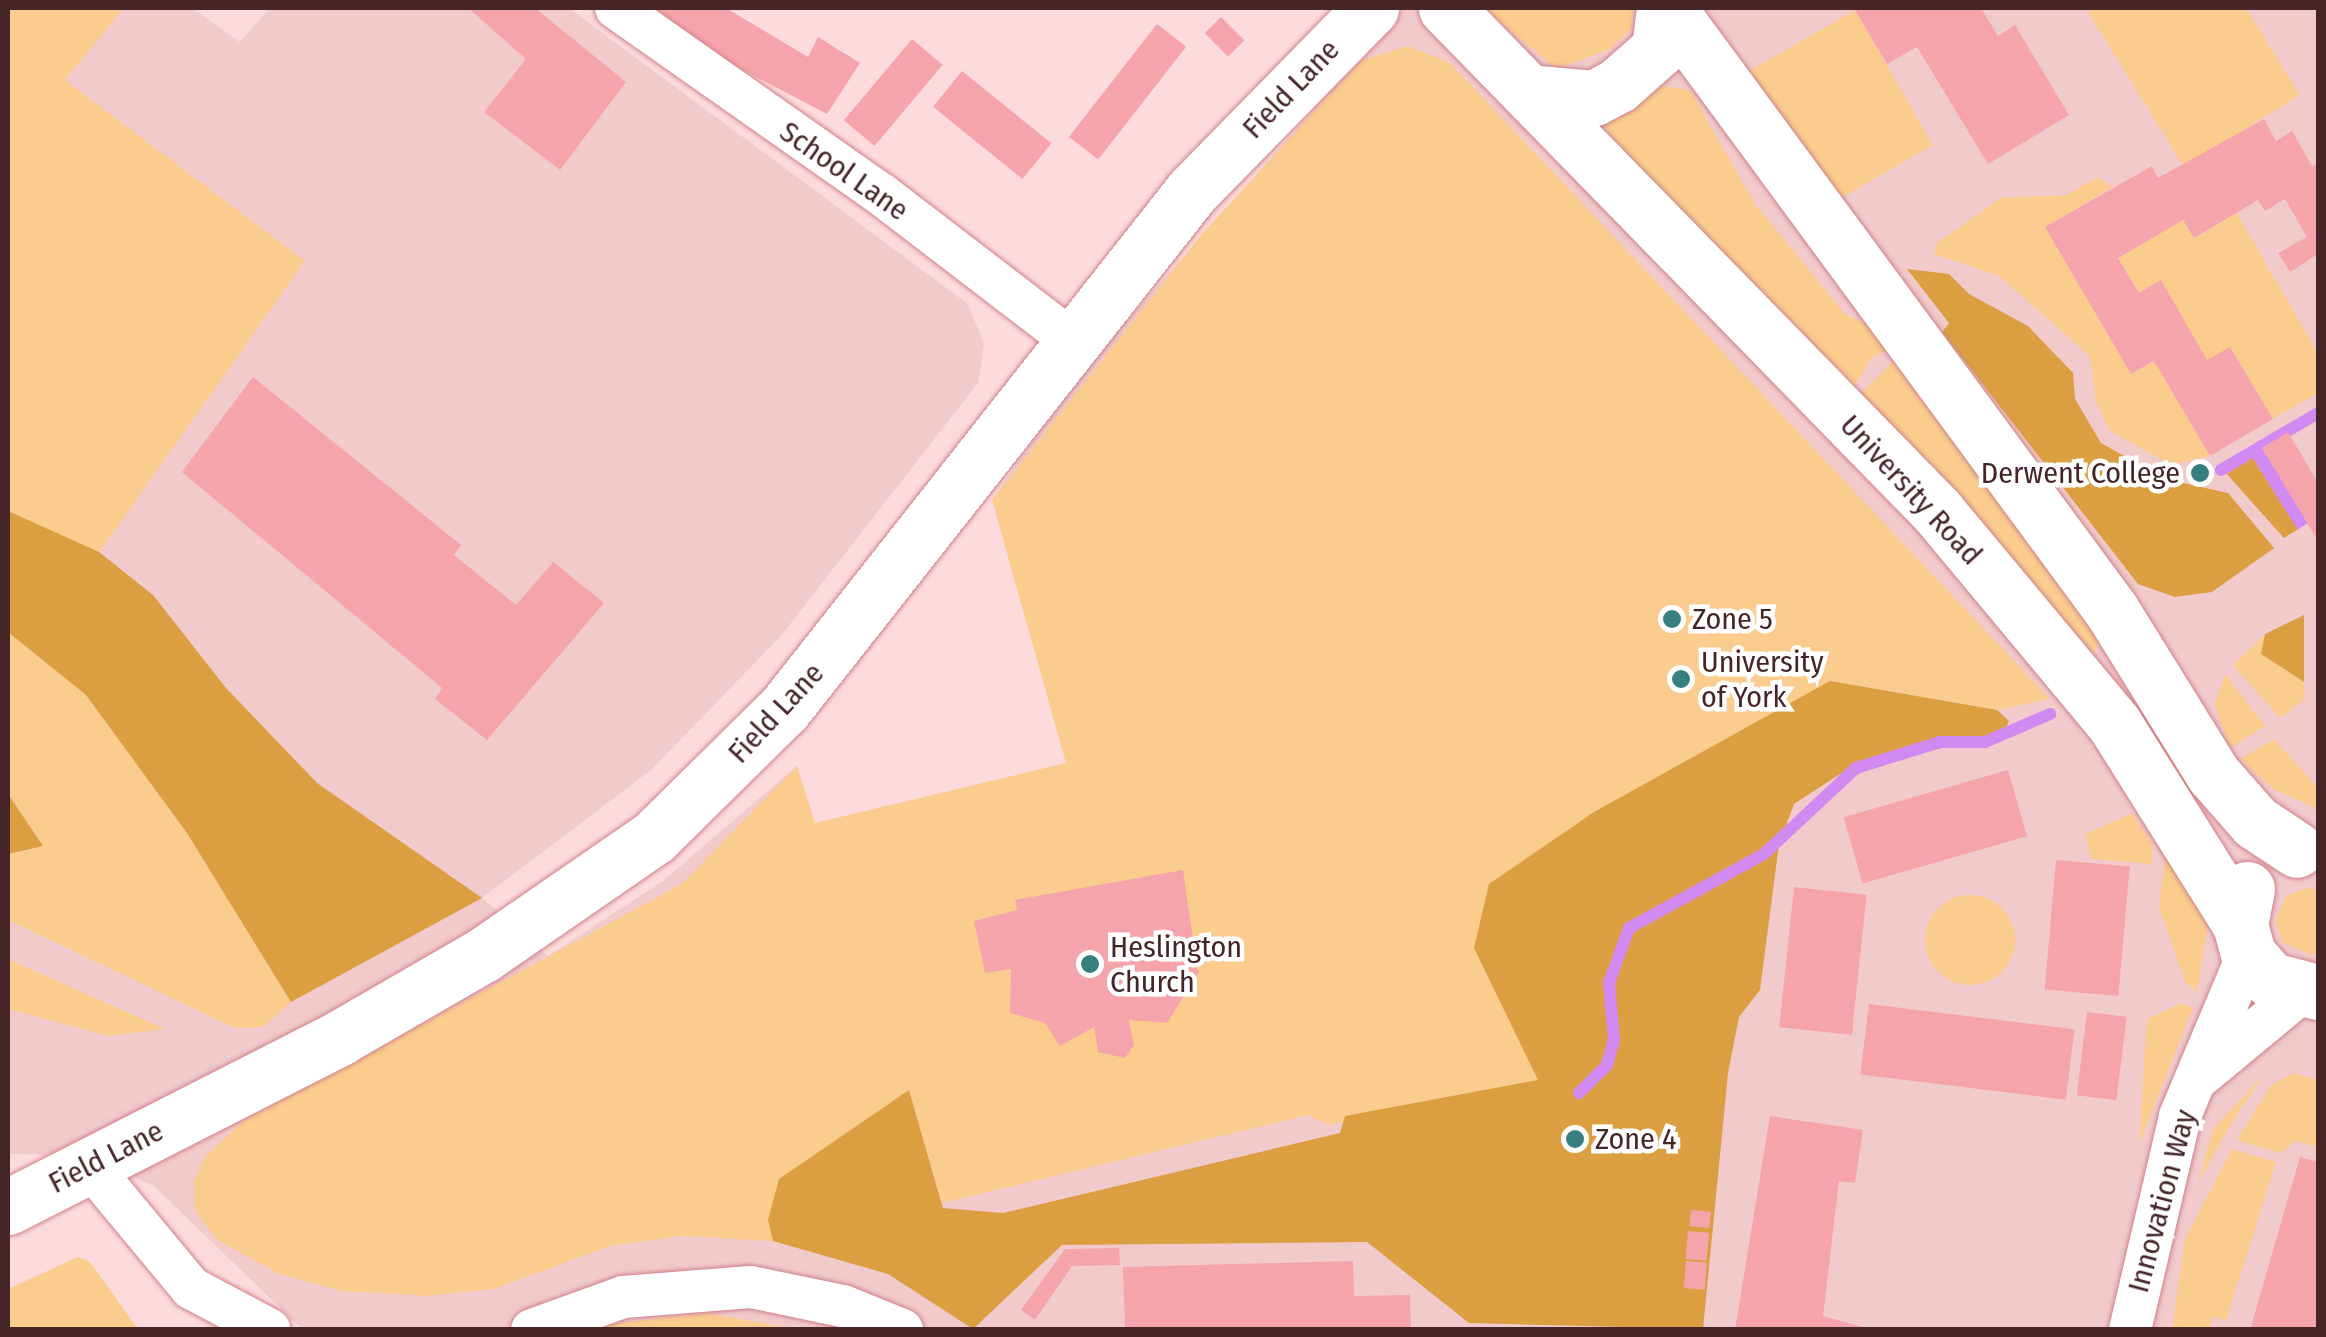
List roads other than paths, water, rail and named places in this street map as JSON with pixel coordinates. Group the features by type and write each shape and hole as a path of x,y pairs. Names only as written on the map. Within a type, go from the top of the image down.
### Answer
{"street":[{"name":"School Lane","path":"616,8 881,194 1070,339"},
{"name":"Field Lane","path":"8,1207 483,956 654,837 784,709 890,584 1070,339 1192,191 1372,8"},
{"name":"University Road","path":"1446,8 1537,93 1637,211 1937,512 2115,725 2271,980 2310,992"},
{"path":"1537,93 1594,98 1617,86 1659,49 1666,8"},
{"path":"1666,8 2112,611 2214,774 2255,822 2308,849"},
{"path":"2244,939 2246,891 2266,864 2308,849"},
{"name":"Innovation Way","path":"2130,1330 2160,1184 2180,1116 2202,1075 2244,939"},
{"name":"Innovation Way","path":"2202,1075 2310,992"},
{"path":"89,1166 191,1288 270,1330"},
{"path":"532,1330 623,1297 751,1287 843,1306 902,1330"}],"waterway":[{"path":"2221,470 2318,413"},
{"path":"1579,1093 1607,1065 1614,1040 1609,983 1629,928 1764,854 1856,768 1940,742 1985,742 2050,714"}],"place":[{"name":"Derwent College","path":"2200,473"},
{"name":"Zone 5","path":"1672,619"},
{"name":"University of York","path":"1681,679"},
{"name":"Heslington Church","path":"1090,964"},
{"name":"Zone 4","path":"1575,1139"}]}
